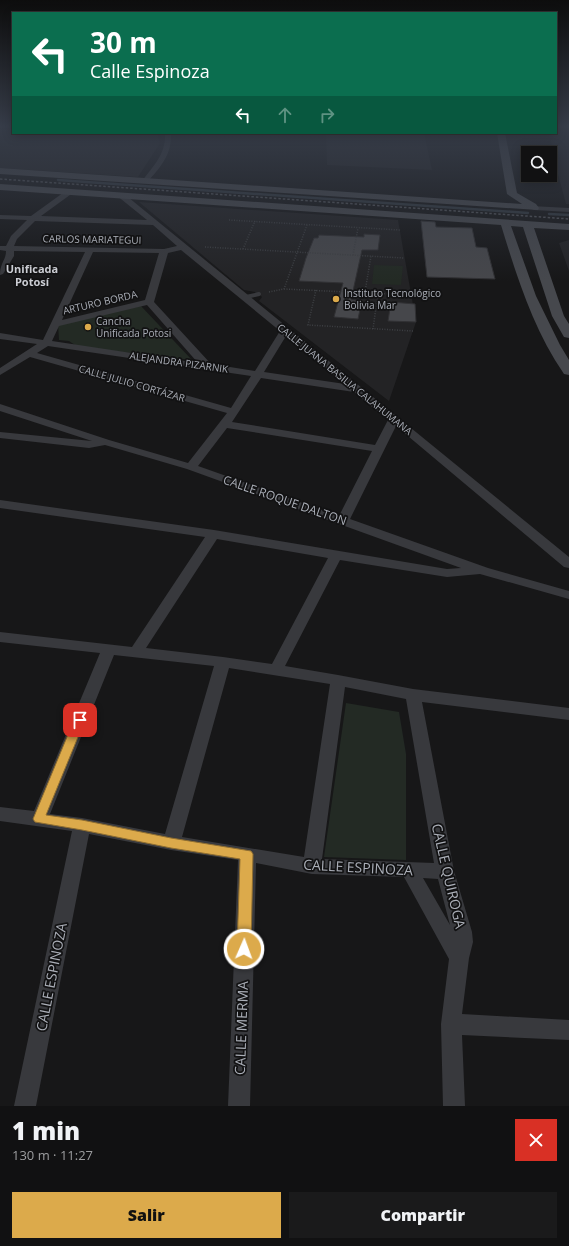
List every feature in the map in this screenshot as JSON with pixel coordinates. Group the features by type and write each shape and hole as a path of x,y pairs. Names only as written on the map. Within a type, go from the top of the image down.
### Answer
{"street":[{"path":"96,178 569,210"},
{"path":"145,181 148,178"},
{"path":"509,178 512,194 534,208 542,217 540,225"},
{"path":"0,187 569,227"},
{"path":"0,272 10,256 10,244 14,238 32,219 70,192"},
{"name":"CALLE JUANA BASILIA CALAHUMANA","path":"120,196 155,223 569,564"},
{"path":"0,217 155,223"},
{"path":"505,223 530,296 553,345 569,371"},
{"path":"527,224 558,316 569,334"},
{"name":"CARLOS MARIATEGUI","path":"0,248 164,251 183,247"},
{"path":"0,372 46,343 90,250"},
{"path":"164,251 149,302 206,365"},
{"name":"ARTURO BORDA","path":"56,324 149,302"},
{"path":"191,467 226,424 285,330"},
{"name":"ALEJANDRA PIZARNIK","path":"0,336 206,365 257,375 357,389"},
{"name":"CALLE JULIO CORTÁZAR","path":"29,354 234,412"},
{"name":"CALLE ROQUE DALTON","path":"0,407 105,442 191,467 483,571 569,596"},
{"path":"343,521 394,419"},
{"path":"226,424 378,449"},
{"path":"0,435 89,445 105,442"},
{"path":"0,504 86,514 214,534 335,556 447,573 483,571"},
{"path":"135,653 214,534"},
{"path":"276,670 335,556"},
{"path":"0,637 223,662 338,680 413,695 569,714"},
{"path":"39,819 109,650"},
{"path":"171,843 223,662"},
{"path":"312,866 338,680"},
{"name":"CALLE QUIROGA","path":"413,695 445,871 462,932 463,942 459,958 451,1024 454,1106"},
{"name":"CALLE ESPINOZA","path":"0,814 82,825 171,843 246,854 312,866 445,871"},
{"name":"CALLE ESPINOZA","path":"25,1106 82,825"},
{"name":"CALLE MERMA","path":"239,1106 246,854"},
{"path":"409,870 459,958"},
{"path":"451,1024 569,1030"}],"lane":[{"path":"246,298 259,294"}],"path":[{"path":"229,220 400,230"},
{"path":"243,249 255,222"},
{"path":"284,289 296,252 307,225"},
{"path":"353,255 358,228"},
{"path":"205,247 404,258"},
{"path":"365,292 371,256"},
{"path":"259,294 284,289 411,295"},
{"path":"316,290 308,325 413,331"},
{"path":"373,329 378,293"}],"shaded area":[{"path":"559,178 569,178 569,204 566,204"},
{"name":"Instituto Tecnológico Bolivia Mar","path":"139,202 398,220 416,322 389,401 259,301 262,297 259,294 244,290"},
{"path":"569,240 569,271 559,243"},
{"path":"374,265 403,266 401,285 372,284"},
{"path":"141,306 192,360 78,347 69,341 59,340 58,324"},
{"path":"346,703 399,712 406,754 406,860 324,857"}],"building":[{"path":"421,221 435,222 436,227 472,228 476,247 487,248 495,279 427,277"},
{"path":"364,234 380,235 378,250 362,250 351,300 362,300 358,319 334,317 343,283 299,281 306,258 314,238 318,238 319,235 364,237"},
{"path":"391,302 415,304 416,322 388,321"}],"waterway":[{"path":"58,180 528,213"},
{"path":"549,214 569,215"}],"railway":[{"path":"0,179 569,219"}],"place":[{"name":"Instituto Tecnológico Bolivia Mar","path":"336,299"},
{"name":"Cancha Unificada Potosi","path":"88,327"}],"district":[{"name":"Unificada Potosí","path":"32,274"}],"route":[{"path":"80,720 39,819 82,825 171,843 246,854 244,949"}]}
